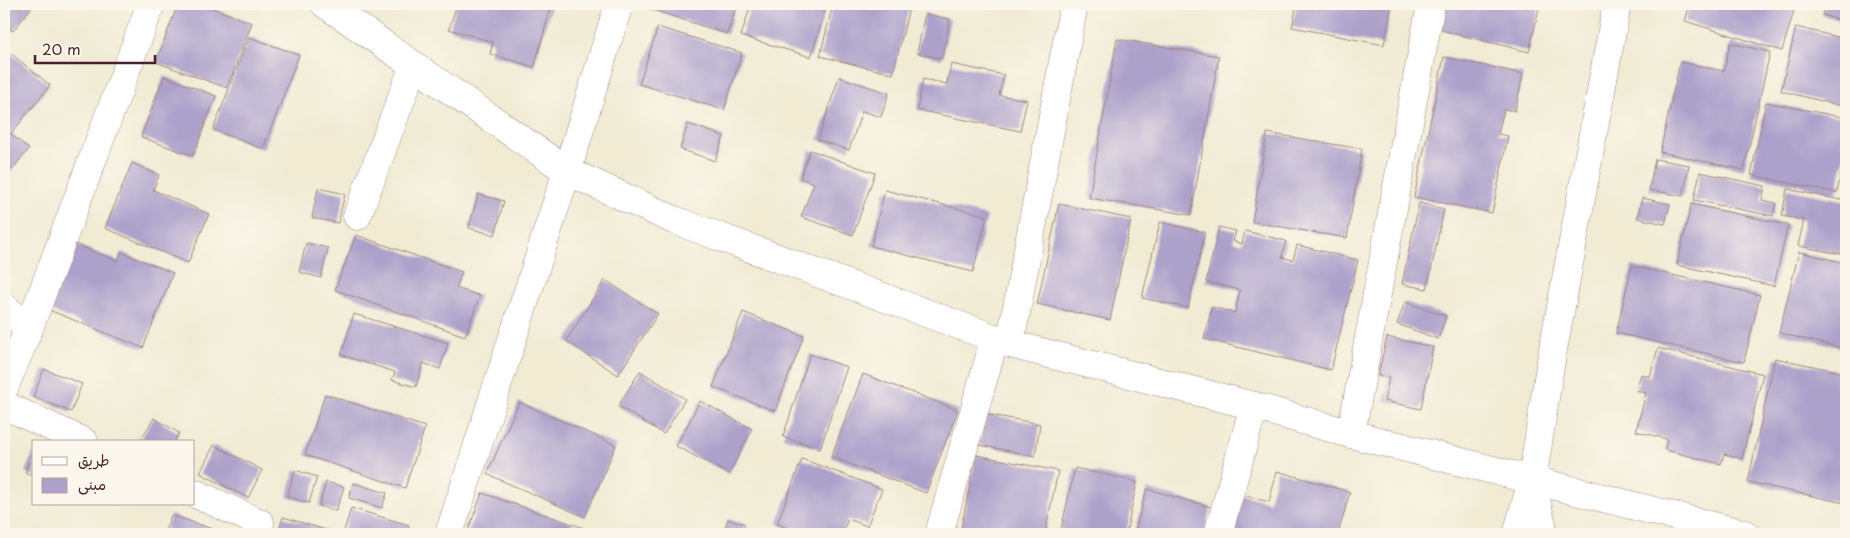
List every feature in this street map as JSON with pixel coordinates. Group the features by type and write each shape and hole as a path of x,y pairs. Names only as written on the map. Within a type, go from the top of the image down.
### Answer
{"street":[{"path":"4,388 29,328 151,4"},
{"path":"326,4 567,171 674,220 1003,341 1254,406 1351,434 1745,534"},
{"path":"449,534 619,4"},
{"path":"939,534 1003,341 1074,4"},
{"path":"1351,434 1431,4"},
{"path":"1517,534 1532,480 1550,366 1617,4"},
{"path":"357,216 414,65"},
{"path":"4,307 29,328"},
{"path":"4,405 80,440"},
{"path":"1218,534 1254,406"},
{"path":"1532,480 1544,534"},
{"path":"195,493 260,523 256,534"}],"building":[{"path":"4,4 34,4 13,31 4,24"},
{"path":"178,4 202,4 252,23 227,88 156,62"},
{"path":"457,4 552,4 534,67 490,54 493,42 449,29"},
{"path":"635,4 737,4 727,34"},
{"path":"751,4 827,4 811,57 741,36"},
{"path":"833,4 910,4 893,74 820,56"},
{"path":"1297,4 1392,4 1384,45 1292,27"},
{"path":"1443,4 1540,4 1529,52 1437,29"},
{"path":"1690,4 1796,4 1782,51 1685,21"},
{"path":"1825,4 1846,4 1846,22 1822,15"},
{"path":"925,14 950,19 942,59 917,53"},
{"path":"658,27 742,53 724,110 639,84"},
{"path":"1796,27 1846,39 1846,107 1781,91"},
{"path":"249,37 299,55 263,149 213,130"},
{"path":"1117,39 1219,56 1191,215 1089,198"},
{"path":"1730,43 1770,52 1744,170 1660,152 1680,62 1724,71"},
{"path":"4,48 50,85 11,134 29,149 4,179"},
{"path":"1444,57 1523,74 1515,111 1504,109 1498,134 1508,136 1492,213 1414,197"},
{"path":"951,64 1004,75 999,95 1027,100 1020,131 917,110 923,79 947,84"},
{"path":"164,76 216,96 193,156 141,137"},
{"path":"839,77 889,93 881,117 862,111 849,150 818,140"},
{"path":"1766,102 1846,118 1846,145 1837,193 1751,175"},
{"path":"688,124 724,136 715,161 680,149"},
{"path":"1267,133 1362,149 1347,238 1252,222"},
{"path":"810,150 875,173 853,235 801,217 814,183 800,178"},
{"path":"1655,159 1689,165 1683,196 1649,190"},
{"path":"132,163 159,175 153,190 209,214 188,263 105,228"},
{"path":"1700,172 1765,186 1762,200 1776,203 1773,216 1694,200"},
{"path":"4,179 10,184 4,192"},
{"path":"318,188 345,194 338,223 312,218"},
{"path":"1787,189 1846,201 1846,255 1798,246 1804,220 1782,216"},
{"path":"885,190 987,216 973,272 871,246"},
{"path":"478,194 504,201 495,235 469,228"},
{"path":"1642,198 1670,204 1665,224 1637,218"},
{"path":"1419,203 1444,209 1427,289 1402,284"},
{"path":"1059,204 1131,219 1110,320 1037,304"},
{"path":"1691,204 1788,225 1774,286 1677,265"},
{"path":"1160,222 1205,232 1188,308 1142,298"},
{"path":"1219,227 1236,231 1233,241 1242,244 1245,231 1286,241 1282,257 1293,260 1297,245 1358,260 1331,370 1204,339 1212,307 1235,313 1240,290 1206,282"},
{"path":"356,235 462,272 456,288 480,296 465,336 335,290"},
{"path":"306,243 328,248 321,278 299,272"},
{"path":"75,244 118,261 121,252 173,273 143,348 49,310"},
{"path":"1799,252 1846,263 1846,349 1779,333"},
{"path":"1632,266 1760,295 1744,362 1616,333"},
{"path":"605,280 658,314 618,375 566,341"},
{"path":"1405,302 1446,316 1438,339 1397,324"},
{"path":"743,312 804,336 775,411 713,387"},
{"path":"354,314 448,343 440,369 423,363 416,387 392,380 395,372 341,355"},
{"path":"1387,337 1433,347 1421,409 1384,401 1389,378 1378,375"},
{"path":"1658,348 1763,374 1742,459 1724,454 1721,464 1665,450 1667,439 1636,431 1646,393 1636,390 1641,374 1650,377"},
{"path":"810,354 847,367 820,449 783,437"},
{"path":"1775,358 1846,373 1845,503 1748,482"},
{"path":"44,369 82,384 71,412 33,397"},
{"path":"640,371 685,399 664,434 618,406"},
{"path":"863,374 958,410 926,493 831,457"},
{"path":"325,394 425,427 405,488 305,455"},
{"path":"700,401 752,429 729,474 676,446"},
{"path":"519,402 616,445 585,517 487,474"},
{"path":"985,414 1040,424 1035,456 979,445"},
{"path":"154,418 179,433 175,440 140,440"},
{"path":"214,445 262,470 248,498 200,473"},
{"path":"976,455 1058,471 1045,534 960,534"},
{"path":"32,456 32,475 25,472"},
{"path":"802,459 882,489 867,526 848,519 842,534 803,534 777,524"},
{"path":"1075,468 1137,482 1126,534 1060,534"},
{"path":"295,470 317,477 309,503 287,497"},
{"path":"1277,471 1350,492 1338,534 1229,534 1240,494 1269,502"},
{"path":"326,482 344,487 336,511 319,506"},
{"path":"353,483 387,493 382,508 349,498"},
{"path":"1147,489 1211,507 1204,534 1134,534"},
{"path":"482,493 593,531 592,534 467,534"},
{"path":"351,508 409,525 406,534 343,534"},
{"path":"171,515 228,534 164,534"},
{"path":"283,517 339,534 278,534"},
{"path":"728,519 745,524 742,534 723,534"},
{"path":"747,529 759,534 745,534"}]}
